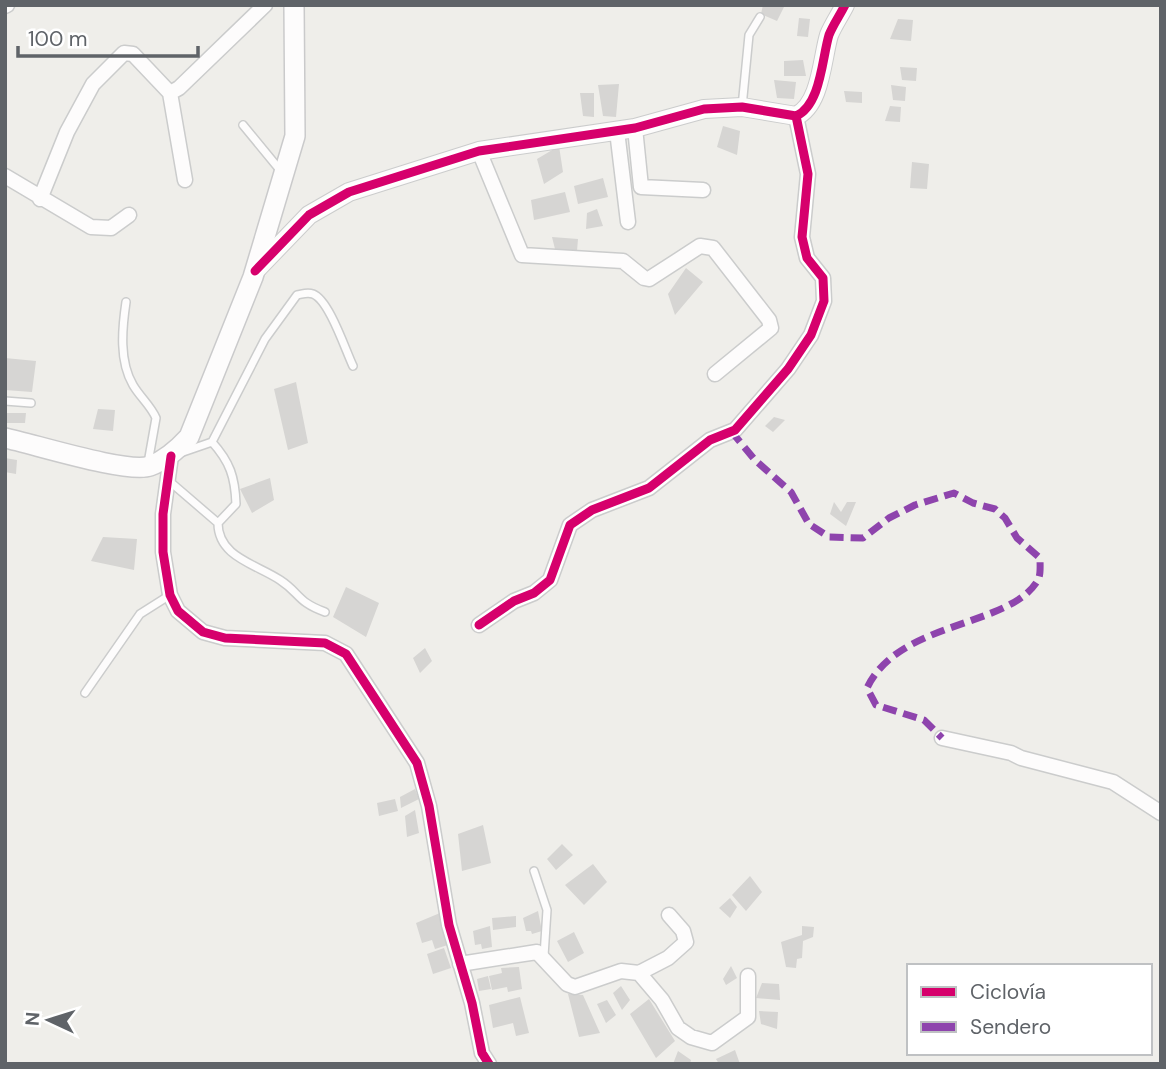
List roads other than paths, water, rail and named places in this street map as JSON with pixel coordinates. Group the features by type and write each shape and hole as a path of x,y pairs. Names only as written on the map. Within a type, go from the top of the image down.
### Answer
{"main road":[{"path":"5,438 111,463 148,467 171,456 190,437 255,271 295,136 295,5"}],"street":[{"path":"170,93 179,88 265,5"},
{"path":"255,271 309,215 349,192 479,152 626,129 704,109 742,107 796,116 803,113 821,78 829,35 845,5"},
{"path":"40,199 67,132 93,84 124,53 133,54 170,93 185,180"},
{"path":"479,625 550,580 570,525 592,510 649,488 710,440 735,430 788,369 811,335 824,300 823,278 807,258 802,237 808,174 796,116"},
{"path":"626,129 641,187 703,190"},
{"path":"626,129 628,222"},
{"path":"479,152 522,256 623,261 649,279 700,246 713,248 769,320 771,328 715,374"},
{"path":"5,176 91,227 111,228 129,215"},
{"path":"171,456 163,552 170,595 178,611 204,632 225,638 257,642 325,643 346,654 417,764 429,806 449,925 482,1053 489,1064"},
{"path":"942,738 1011,753 1113,782 1161,813"},
{"path":"460,964 537,952 544,956 566,984 575,987 621,971 639,973 668,958 687,942 670,915"},
{"path":"639,973 662,1000 678,1028 691,1037 712,1043 748,1017 748,976"}],"lane":[{"path":"742,107 749,36 760,17"},
{"path":"243,125 284,174"},
{"path":"171,456 212,442 265,339 297,295 309,292 316,295 325,306 353,366"},
{"path":"126,302 122,327 127,368 132,383 156,418 148,467"},
{"path":"5,401 31,403"},
{"path":"212,442 226,458 235,476 236,504 218,523 218,536 239,558 282,581 305,605 325,612"},
{"path":"167,479 218,523"},
{"path":"85,693 140,614 170,595"},
{"path":"534,871 547,910 544,956"}]}
